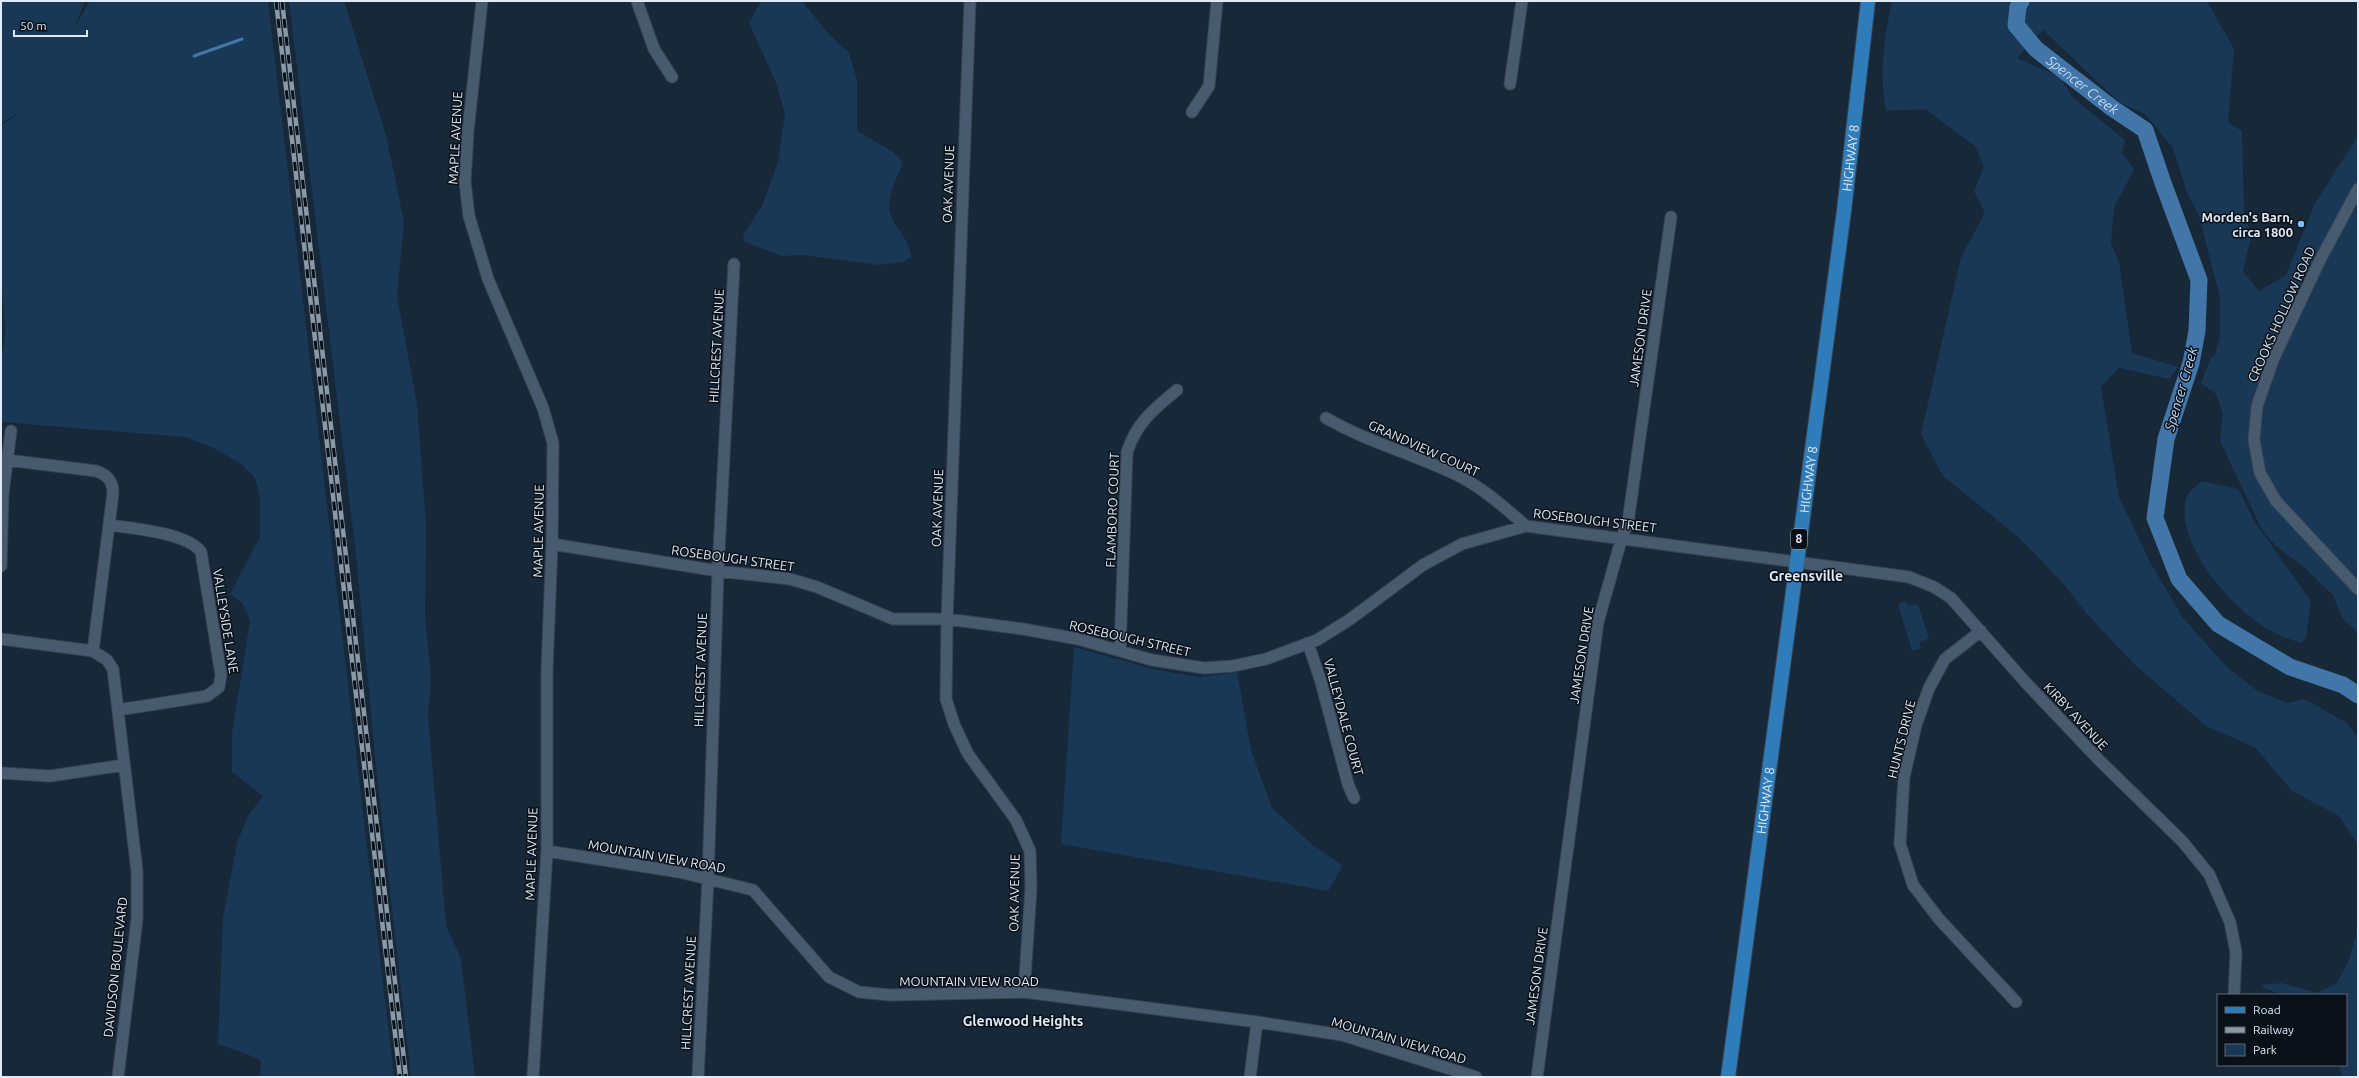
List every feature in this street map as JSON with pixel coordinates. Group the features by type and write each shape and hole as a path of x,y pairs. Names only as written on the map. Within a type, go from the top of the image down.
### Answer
{"main road":[{"name":"HIGHWAY 8","path":"1728,1077 1843,218 1868,1"}],"street":[{"name":"MAPLE AVENUE","path":"482,1 468,131 465,182 469,216 488,279 543,408 553,443 552,544 547,669 547,851 533,1077"},
{"path":"637,1 654,49 672,77"},
{"name":"OAK AVENUE","path":"970,1 947,619 946,698 954,724 968,754 1016,820 1030,851 1031,888 1024,992"},
{"path":"1192,112 1210,86 1217,1"},
{"path":"1510,84 1522,1"},
{"name":"CROOKS HOLLOW ROAD","path":"2358,189 2320,260 2273,360 2258,406 2254,440 2260,473 2276,501 2358,589"},
{"name":"JAMESON DRIVE","path":"1537,1077 1598,622 1622,537 1628,522 1671,217"},
{"name":"HILLCREST AVENUE","path":"698,1077 708,878 718,571 734,264"},
{"name":"FLAMBORO COURT","path":"1120,650 1127,452 1134,433 1148,414 1176,390"},
{"name":"GRANDVIEW COURT","path":"1326,418 1345,430 1457,475 1483,490 1526,526"},
{"path":"1,566 3,493 11,431"},
{"path":"1,639 93,651 113,486 102,473 7,460"},
{"name":"VALLEYSIDE LANE","path":"109,525 155,532 190,541 197,545 201,552 221,675 219,687 207,696 118,710"},
{"name":"ROSEBOUGH STREET","path":"552,544 718,571 790,579 817,587 893,619 947,619 1023,629 1120,650 1152,660 1204,668 1233,666 1266,659 1308,643 1349,620 1423,565 1462,544 1526,526 1622,537 1796,561"},
{"name":"KIRBY AVENUE","path":"1796,561 1909,577 1934,587 1951,598 1981,630 2032,690 2100,761 2182,841 2209,874 2230,922 2236,952 2234,994"},
{"name":"HUNTS DRIVE","path":"1981,630 1945,659 1929,688 1916,725 1904,777 1900,844 1913,885 1939,919 2016,1002"},
{"name":"VALLEYDALE COURT","path":"1308,643 1321,682 1348,784 1354,798"},
{"name":"DAVIDSON BOULEVARD","path":"93,651 107,660 113,669 118,722 137,871 137,919 118,1077"},
{"path":"1,773 50,776 124,765"},
{"name":"MOUNTAIN VIEW ROAD","path":"547,851 708,878 754,890 829,977 859,992 890,995 1024,992 1257,1022 1342,1035 1476,1077"},
{"path":"1250,1077 1257,1022"}],"green space":[{"path":"1,1 85,1 74,28 90,1 268,1 394,1077 260,1077 261,1061 247,1054 218,1044 223,918 237,843 248,816 263,796 232,772 232,733 250,621 243,604 230,594 260,537 260,498 255,478 243,465 214,448 185,437 1,422 1,356 5,337 5,328 1,280 1,125 23,111 1,123"},
{"path":"289,1 344,1 386,135 404,222 397,296 417,404 426,524 425,615 431,680 428,715 446,925 461,959 475,1077 411,1077 377,777 356,555"},
{"path":"761,1 802,1 826,31 849,53 857,80 857,131 892,151 903,162 891,194 889,207 892,219 905,238 910,250 911,257 903,262 879,265 803,255 782,256 745,242 743,235 762,206 778,162 785,114 776,83 749,23"},
{"path":"1892,1 2207,1 2234,49 2228,122 2242,131 2244,210 2251,237 2243,271 2259,291 2286,275 2315,203 2358,136 2358,633 2342,618 2333,595 2305,568 2276,546 2261,528 2220,441 2223,414 2216,394 2201,383 2211,357 2215,356 2220,336 2220,298 2199,215 2187,193 2173,148 2145,114 2120,103 2043,30 2017,58 2060,77 2072,97 2125,140 2122,152 2134,170 2114,207 2111,243 2119,262 2132,353 2178,367 2169,379 2119,368 2101,387 2119,497 2150,562 2183,618 2227,667 2256,690 2287,703 2305,699 2347,723 2358,737 2358,844 2339,816 2292,791 2256,748 2206,726 2132,662 2087,614 2062,582 2018,537 1942,475 1921,434 1961,257 1985,213 1974,191 1984,167 1975,146 1925,109 1886,111 1883,84 1883,56"},
{"path":"2202,481 2238,489 2254,521 2311,601 2306,637 2301,643 2273,632 2250,617 2221,588 2207,570 2196,551 2188,532 2185,514 2188,494"},
{"path":"1906,601 1908,606 1918,604 1929,639 1919,642 1921,648 1912,651 1898,604"},
{"path":"1074,647 1157,670 1200,677 1237,672 1251,750 1272,808 1313,845 1343,866 1328,891 1061,844"},
{"path":"2358,928 2358,1077 2343,1077 2339,1067 2337,1066 2347,1066 2347,994 2286,994 2270,990 2261,985 2282,983 2317,993 2337,983 2349,960"}],"waterway":[{"name":"Spencer Creek","path":"2021,1 2018,7 2016,25 2036,49 2112,108 2145,130 2199,280 2197,331 2191,363 2166,439 2155,518 2179,579 2218,624 2290,667 2343,685 2358,695"},
{"path":"194,56 242,39"}],"railway":[{"path":"276,1 400,1077"},
{"path":"282,1 406,1077"}],"place":[{"name":"Morden's Barn, circa 1800","path":"2301,224"}],"district":[{"name":"Greensville","path":"1806,576"},
{"name":"Glenwood Heights","path":"1023,1021"}]}
